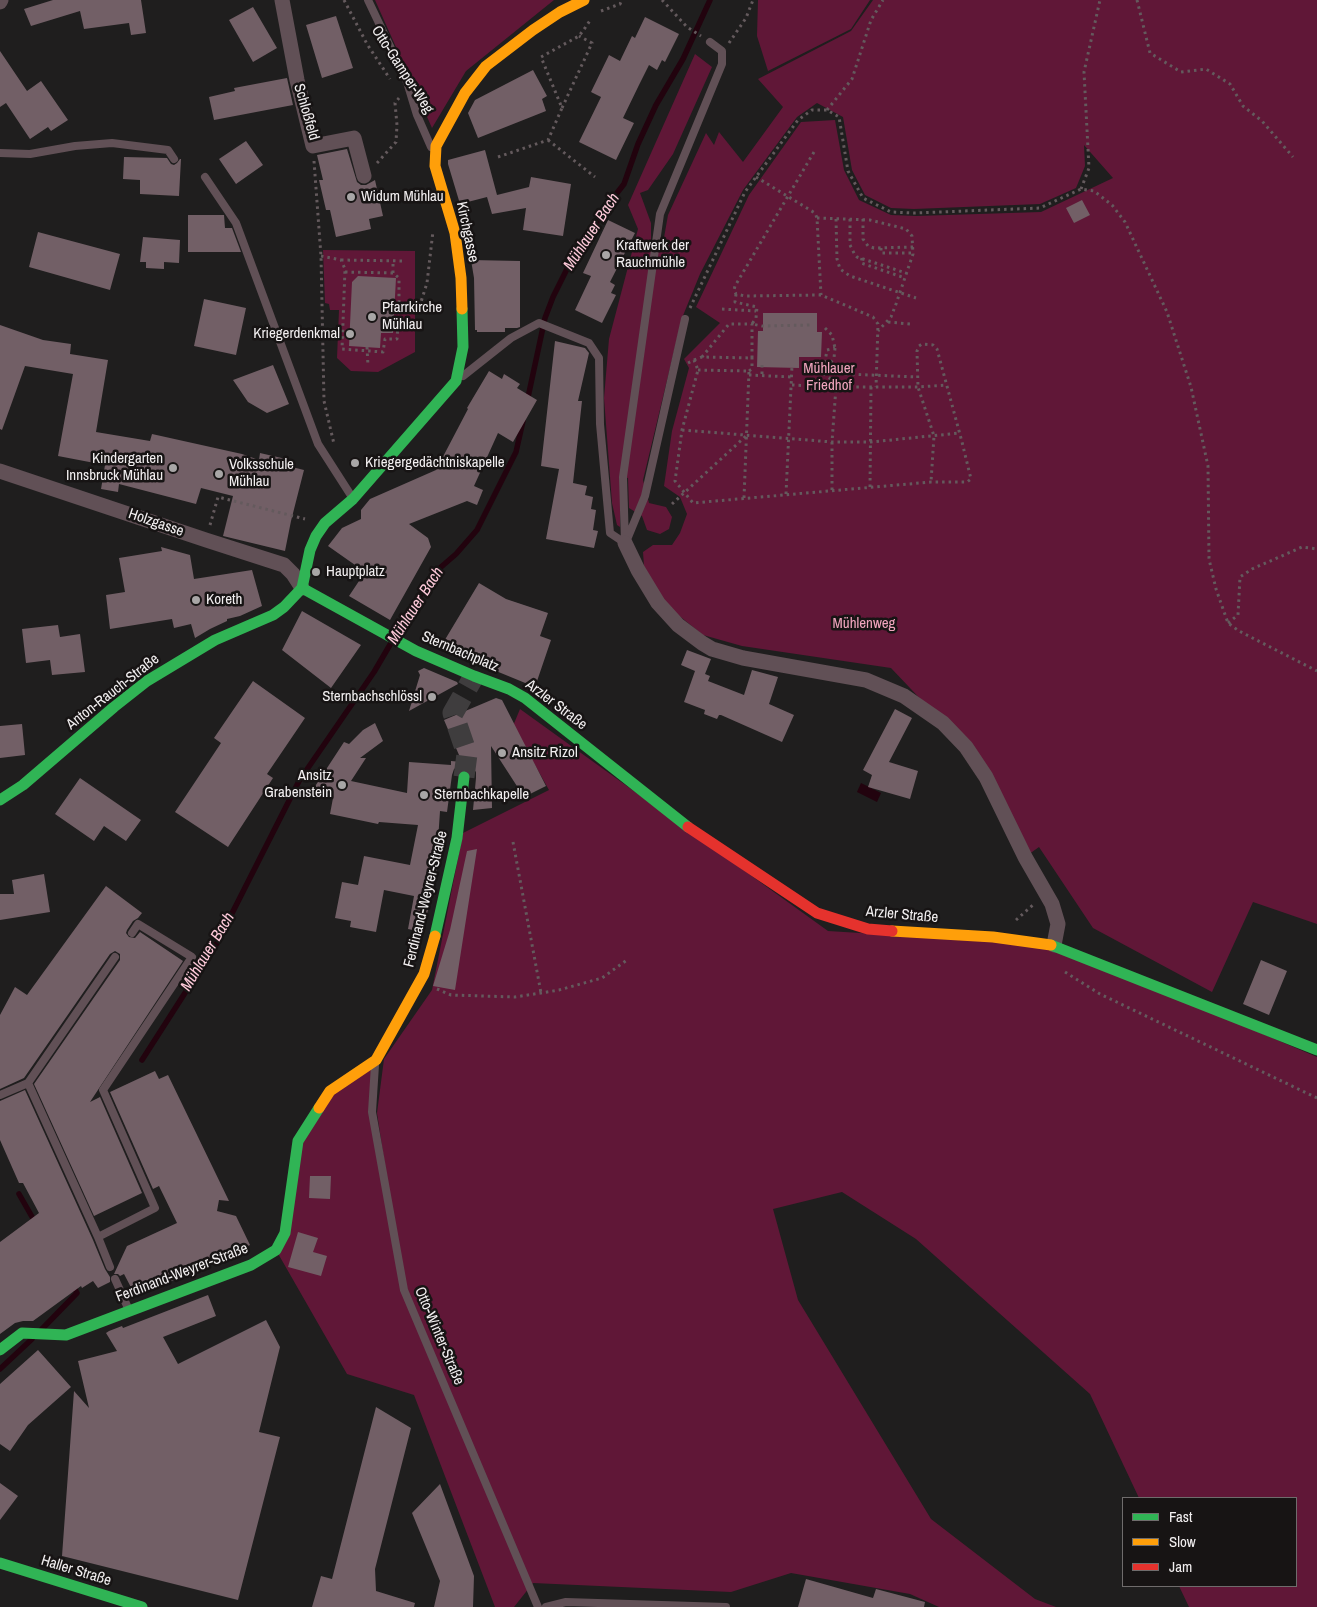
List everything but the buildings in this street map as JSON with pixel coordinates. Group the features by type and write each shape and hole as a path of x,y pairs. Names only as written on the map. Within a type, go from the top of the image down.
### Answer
{"main road":[{"path":"434,156 442,133 465,93 486,66 539,26 560,12 584,0"},
{"name":"Kirchgasse","path":"353,499 456,381 462,362 461,278 455,233 435,166 434,156"},
{"path":"302,588 310,550 316,536 325,524 353,499"},
{"name":"Sternbachplatz","path":"302,588 416,651 509,689"},
{"name":"Anton-Rauch-Straße","path":"0,800 23,785 108,712 147,682 215,640 273,615 284,607 302,588"},
{"name":"Arzler Straße","path":"509,689 525,698 698,834 817,913 868,929 993,937 1054,945 1317,1050"},
{"name":"Ferdinand-Weyrer-Straße","path":"0,1350 22,1333 66,1335 251,1265 276,1250 285,1232 298,1141 330,1091 376,1060 424,974 438,926 456,846 464,777"},
{"name":"Haller Straße","path":"0,1563 142,1607"}],"street":[{"name":"Schloßfeld","path":"282,0 296,80 313,146 354,138 364,176"},
{"name":"Holzgasse","path":"0,471 284,565 293,574 302,588"},
{"path":"625,543 638,570 658,603 678,625 702,644 743,658 866,680 904,696 943,723 966,747 986,777 1024,856 1052,904 1058,924 1054,945"}],"lane":[{"path":"368,0 407,82 417,115"},
{"path":"625,543 623,477 660,214 722,64 722,51 710,42"},
{"name":"Otto-Gamper-Weg","path":"417,115 434,156"},
{"path":"0,153 30,154 75,146 112,143 168,150 174,159"},
{"path":"205,177 236,223 318,444 353,499"},
{"path":"625,543 646,496 685,318"},
{"path":"456,381 512,338 540,324 589,343 599,358 600,424 610,532 625,543"},
{"path":"98,1237 155,1208 103,1090 192,958 138,924 132,932"},
{"path":"0,1095 28,1083 116,958"},
{"name":"Otto-Winter-Straße","path":"376,1060 372,1112 404,1290 538,1607"},
{"path":"28,1083 110,1267"},
{"path":"115,1279 129,1310"},
{"path":"546,1607 566,1602 726,1607"}],"path":[{"name":"Otto-Gamper-Weg","path":"344,0 367,44 391,81"},
{"path":"562,108 541,57 579,36 594,14 620,4 622,0"},
{"path":"662,0 687,27"},
{"path":"722,51 734,38 754,0"},
{"path":"827,110 852,79 871,20 883,0"},
{"path":"1081,189 1089,168 1084,72 1100,0"},
{"path":"1137,0 1150,53 1181,72 1206,69 1230,84 1243,106 1262,121 1293,156"},
{"path":"498,157 548,140 592,43 579,36"},
{"name":"Otto-Gamper-Weg","path":"364,176 396,142 395,103 401,96 417,115"},
{"path":"685,318 745,192 798,120 812,110 827,110 839,117 848,170 862,198 890,212 914,213 1040,208 1081,189 1094,191 1112,205 1125,222 1167,312 1191,387 1208,466 1209,559 1216,589 1228,623 1239,631 1317,671"},
{"path":"548,140 595,177"},
{"path":"313,146 321,256 324,401 335,446"},
{"path":"744,498 749,373 752,369 752,324 756,318 756,307 735,302 736,294 734,290 814,152"},
{"path":"756,177 815,213 821,295"},
{"path":"816,218 870,220 906,229 912,236 913,253 900,292 891,317 878,331"},
{"path":"836,219 837,259 840,269 850,276 916,298"},
{"path":"850,219 850,245 858,257 906,273"},
{"path":"863,219 863,239 872,248 913,248"},
{"path":"399,310 415,311 420,305 427,283 434,226"},
{"path":"881,248 881,253 913,253"},
{"path":"321,256 341,260 404,261"},
{"path":"862,258 861,263 905,278"},
{"path":"341,260 345,269 342,349 384,352 384,339 397,339 399,278 393,273 345,272"},
{"path":"393,261 393,273"},
{"path":"736,294 745,296 821,295 873,317 877,321 878,331 876,387"},
{"path":"722,310 756,311"},
{"path":"887,322 910,324"},
{"path":"694,360 702,356 729,324 762,326 812,325"},
{"path":"823,373 834,358 835,348 832,335 825,328"},
{"path":"792,377 698,370 682,430 674,481 693,503 931,482 968,482 971,479 937,349 930,344 922,344 918,348 918,387 934,436 931,482"},
{"path":"367,347 368,366"},
{"path":"823,373 827,350 835,348"},
{"path":"702,356 752,358"},
{"path":"762,365 762,376"},
{"path":"786,494 792,366"},
{"path":"823,373 918,377"},
{"path":"823,373 841,387"},
{"path":"792,385 836,387 946,385"},
{"path":"832,490 832,442 836,387"},
{"path":"870,487 871,387"},
{"path":"682,430 832,442 871,442 960,434"},
{"path":"672,504 748,435"},
{"path":"206,540 218,497 325,524"},
{"path":"1228,623 1238,615 1240,577 1252,569 1302,547 1317,549"},
{"path":"513,842 541,993"},
{"path":"1013,922 1039,900"},
{"path":"420,983 451,995 515,997 559,990 602,978 627,960"},
{"path":"1100,994 1317,1098"}],"green space":[{"path":"375,0 554,0 466,71 432,128"},
{"path":"758,0 870,0 851,29 768,71 757,36"},
{"path":"873,0 1317,0 1317,924 1253,902 1212,992 1093,928 1039,847 1025,857 966,747 891,668 742,646 703,635 672,610 654,588 644,566 643,552 653,545 672,545 680,533 687,514 680,497 664,486 672,431 689,368 684,359 720,323 696,307 749,195 801,122 835,120 844,170 859,200 891,215 1041,212 1113,178 1084,145 1085,166 1076,188 1040,204 914,209 891,208 865,195 852,170 843,117 817,103 797,117 743,190 700,274 682,318 643,480 649,503 666,507 672,517 669,529 660,534 647,530 642,516 629,508 628,478 620,477 620,527 617,525 612,503 604,398 609,339 638,229 628,205 695,54 712,67 673,154 648,190 640,193 651,223 651,249 662,249 668,215 706,133 714,145 719,132 743,162 783,107 758,79 851,31"},
{"path":"323,250 415,251 415,352 378,372 351,371 337,358 339,310 330,310 329,304 325,303"},
{"path":"520,709 828,931 1054,945 1317,1057 1317,1607 1189,1607 1179,1587 1297,1587 1297,1497 1139,1497 1090,1394 916,1239 842,1192 773,1209 798,1300 931,1519 1035,1599 1056,1607 939,1607 910,1594 791,1573 731,1592 533,1583 514,1607 495,1607 414,1395 347,1374 276,1250 298,1141 330,1091 376,1060 372,1112 400,1265 377,1113 384,1059 432,990 463,833 549,790 513,726"}],"shaded area":[{"path":"861,783 881,793 877,802 857,792"}],"waterway":[{"name":"Mühlauer Bach","path":"527,402 545,318 553,297 571,261 588,238 603,211 624,184 638,144 656,105 683,59 710,0"},
{"name":"Mühlauer Bach","path":"396,635 433,574 456,554 477,530 516,452 523,421"},
{"name":"Mühlauer Bach","path":"142,1060 217,943 299,781 374,672 391,643"},
{"name":"Mühlauer Bach","path":"19,1194 35,1222"},
{"name":"Mühlauer Bach","path":"42,1329 77,1293 72,1284"},
{"name":"Mühlauer Bach","path":"0,1369 32,1339"}],"tunnel":[{"path":"464,777 467,754 453,713 474,676"}],"traffic: fast":[{"path":"302,588 310,550 316,536 325,523 353,499 456,381 463,347 462,309"},
{"path":"302,588 416,651 509,689 525,698 688,827"},
{"path":"0,800 23,785 147,681 215,640 273,615 284,607 302,588"},
{"path":"435,936 457,838 464,777"},
{"path":"1051,945 1317,1050"},
{"path":"0,1350 22,1333 66,1335 251,1265 276,1250 285,1233 298,1141 319,1108"},
{"path":"0,1563 142,1607"}],"traffic: slow":[{"path":"462,309 461,278 455,233 435,166 436,146 465,93 486,66 533,30 560,12 584,0"},
{"path":"892,931 993,937 1051,945"},
{"path":"319,1108 330,1091 376,1060 424,974 435,936"}],"traffic: jam":[{"path":"688,827 817,913 868,929 892,931"}],"place":[{"name":"Widum Mühlau","path":"351,197"},
{"name":"Kraftwerk der Rauchmühle","path":"606,255"},
{"name":"Pfarrkirche Mühlau","path":"372,317"},
{"name":"Kriegerdenkmal","path":"350,334"},
{"name":"Kriegergedächtniskapelle","path":"355,463"},
{"name":"Kindergarten Innsbruck Mühlau","path":"173,468"},
{"name":"Volksschule Mühlau","path":"219,474"},
{"name":"Hauptplatz","path":"316,572"},
{"name":"Koreth","path":"196,600"},
{"name":"Sternbachschlössl","path":"432,697"},
{"name":"Ansitz Rizol","path":"502,753"},
{"name":"Ansitz Grabenstein","path":"342,785"},
{"name":"Sternbachkapelle","path":"424,795"}],"park label":[{"name":"Mühlauer Friedhof","path":"829,378"},
{"name":"Mühlenweg","path":"864,624"}]}
